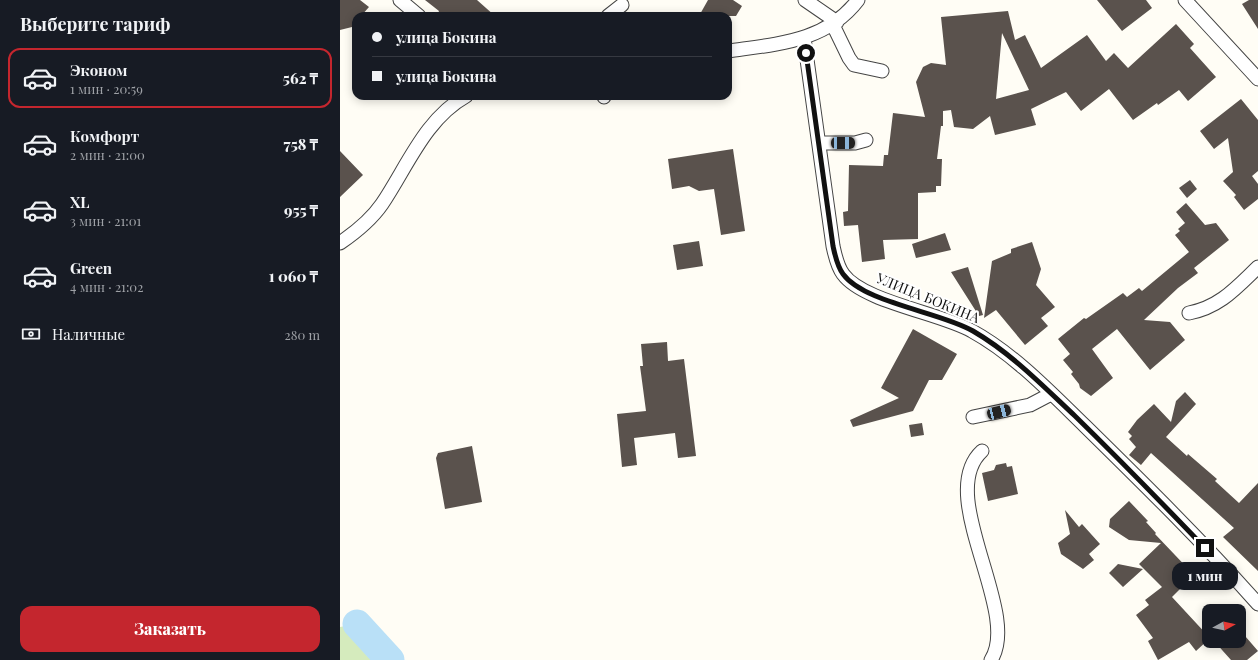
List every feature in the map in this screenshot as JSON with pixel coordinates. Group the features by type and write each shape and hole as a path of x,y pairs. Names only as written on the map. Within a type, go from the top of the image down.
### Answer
{"street":[{"path":"400,0 414,12"},
{"path":"805,0 835,24 849,58 854,65 882,70"},
{"path":"732,50 804,38 835,24 858,0"},
{"path":"1184,0 1258,79"},
{"path":"613,12 622,5"},
{"name":"УЛИЦА БОКИНА","path":"804,38 833,246 836,260 843,274 853,284 870,293 972,330 1025,368 1141,481 1258,604"},
{"path":"340,243 369,220 382,205 428,130 459,100"},
{"path":"819,143 854,143 866,140"},
{"path":"1189,313 1203,310 1218,303 1258,267"},
{"path":"973,417 1030,405 1051,394"},
{"path":"982,451 975,457 969,472 967,488 978,551 995,612 998,629 997,647 991,660"}],"green space":[{"path":"357,624 401,660 340,660 340,627"}],"building":[{"path":"340,0 360,0 369,7 365,12 352,12 352,27 340,30"},
{"path":"425,0 477,0 490,12 439,12"},
{"path":"708,0 733,0 742,6 736,16 732,16 732,12 701,12"},
{"path":"1097,0 1146,0 1152,8 1122,31"},
{"path":"1249,0 1258,0 1258,29 1242,4"},
{"path":"1008,11 1015,40 1025,35 1041,68 1087,35 1106,61 1114,53 1128,68 1176,24 1194,44 1190,48 1216,77 1188,101 1179,90 1133,120 1109,89 1081,111 1066,92 1031,109 1036,125 995,135 990,116 973,129 954,127 951,110 943,111 943,126 941,126 937,159 942,159 941,186 936,186 936,192 918,193 918,239 883,240 885,259 862,262 858,225 844,226 843,212 848,211 849,165 883,166 884,155 888,155 893,113 925,117 916,82 923,67 931,63 946,65 941,17","holes":["1002,33 1029,90 996,99"]},
{"path":"1241,99 1258,120 1258,171 1252,176 1258,184 1258,199 1244,210 1234,197 1236,195 1223,181 1233,172 1228,138 1214,149 1200,131"},
{"path":"733,149 745,231 721,235 714,189 699,191 689,186 672,189 668,159"},
{"path":"340,151 363,175 340,197"},
{"path":"1190,180 1197,189 1187,198 1179,188"},
{"path":"1186,203 1205,225 1216,223 1229,240 1194,268 1198,273 1178,288 1144,320 1170,322 1185,340 1150,370 1117,329 1092,349 1113,378 1091,396 1080,388 1079,384 1071,374 1073,372 1063,360 1070,354 1058,339 1084,318 1086,319 1123,293 1127,297 1139,288 1142,291 1189,252 1175,235 1180,231 1178,229 1185,223 1176,212"},
{"path":"945,233 951,250 916,258 912,244"},
{"path":"699,241 703,266 677,270 673,245"},
{"path":"1032,242 1041,269 1036,285 1055,307 1041,318 1048,326 1025,345 996,310 984,318 992,261 1011,253 1011,249"},
{"path":"968,267 983,315 979,316 951,272"},
{"path":"913,329 957,354 942,380 929,380 913,411 853,427 850,420 899,398 881,388"},
{"path":"667,342 668,361 684,359 696,456 678,458 675,433 634,438 637,465 622,467 617,414 646,411 640,366 643,366 641,344"},
{"path":"1185,392 1196,404 1166,437 1187,456 1188,454 1217,479 1215,481 1239,503 1258,483 1258,571 1223,537 1234,528 1151,453 1141,465 1129,455 1136,447 1129,439 1132,436 1128,432 1137,420 1154,404 1171,422 1176,401"},
{"path":"922,423 924,435 911,437 909,425"},
{"path":"472,446 482,502 445,509 436,458 438,453"},
{"path":"1006,463 1007,467 1012,466 1018,494 988,501 982,473 994,470 996,465"},
{"path":"1129,501 1148,521 1146,522 1156,533 1155,534 1194,575 1172,597 1202,629 1202,645 1196,651 1189,642 1158,660 1148,641 1153,638 1136,615 1149,605 1145,600 1162,587 1139,564 1161,543 1129,540 1109,527 1110,519"},
{"path":"1065,510 1079,527 1082,524 1100,544 1089,554 1094,560 1083,569 1061,554 1058,543 1070,534"},
{"path":"1118,564 1143,569 1123,587 1109,573"},
{"path":"1246,637 1258,651 1247,660 1231,660 1220,648 1246,648"}],"waterway":[{"path":"357,624 390,660"}],"route":[{"path":"806,53 833,246 836,260 843,274 853,284 870,293 972,330 1025,368 1141,481 1205,548"}]}
